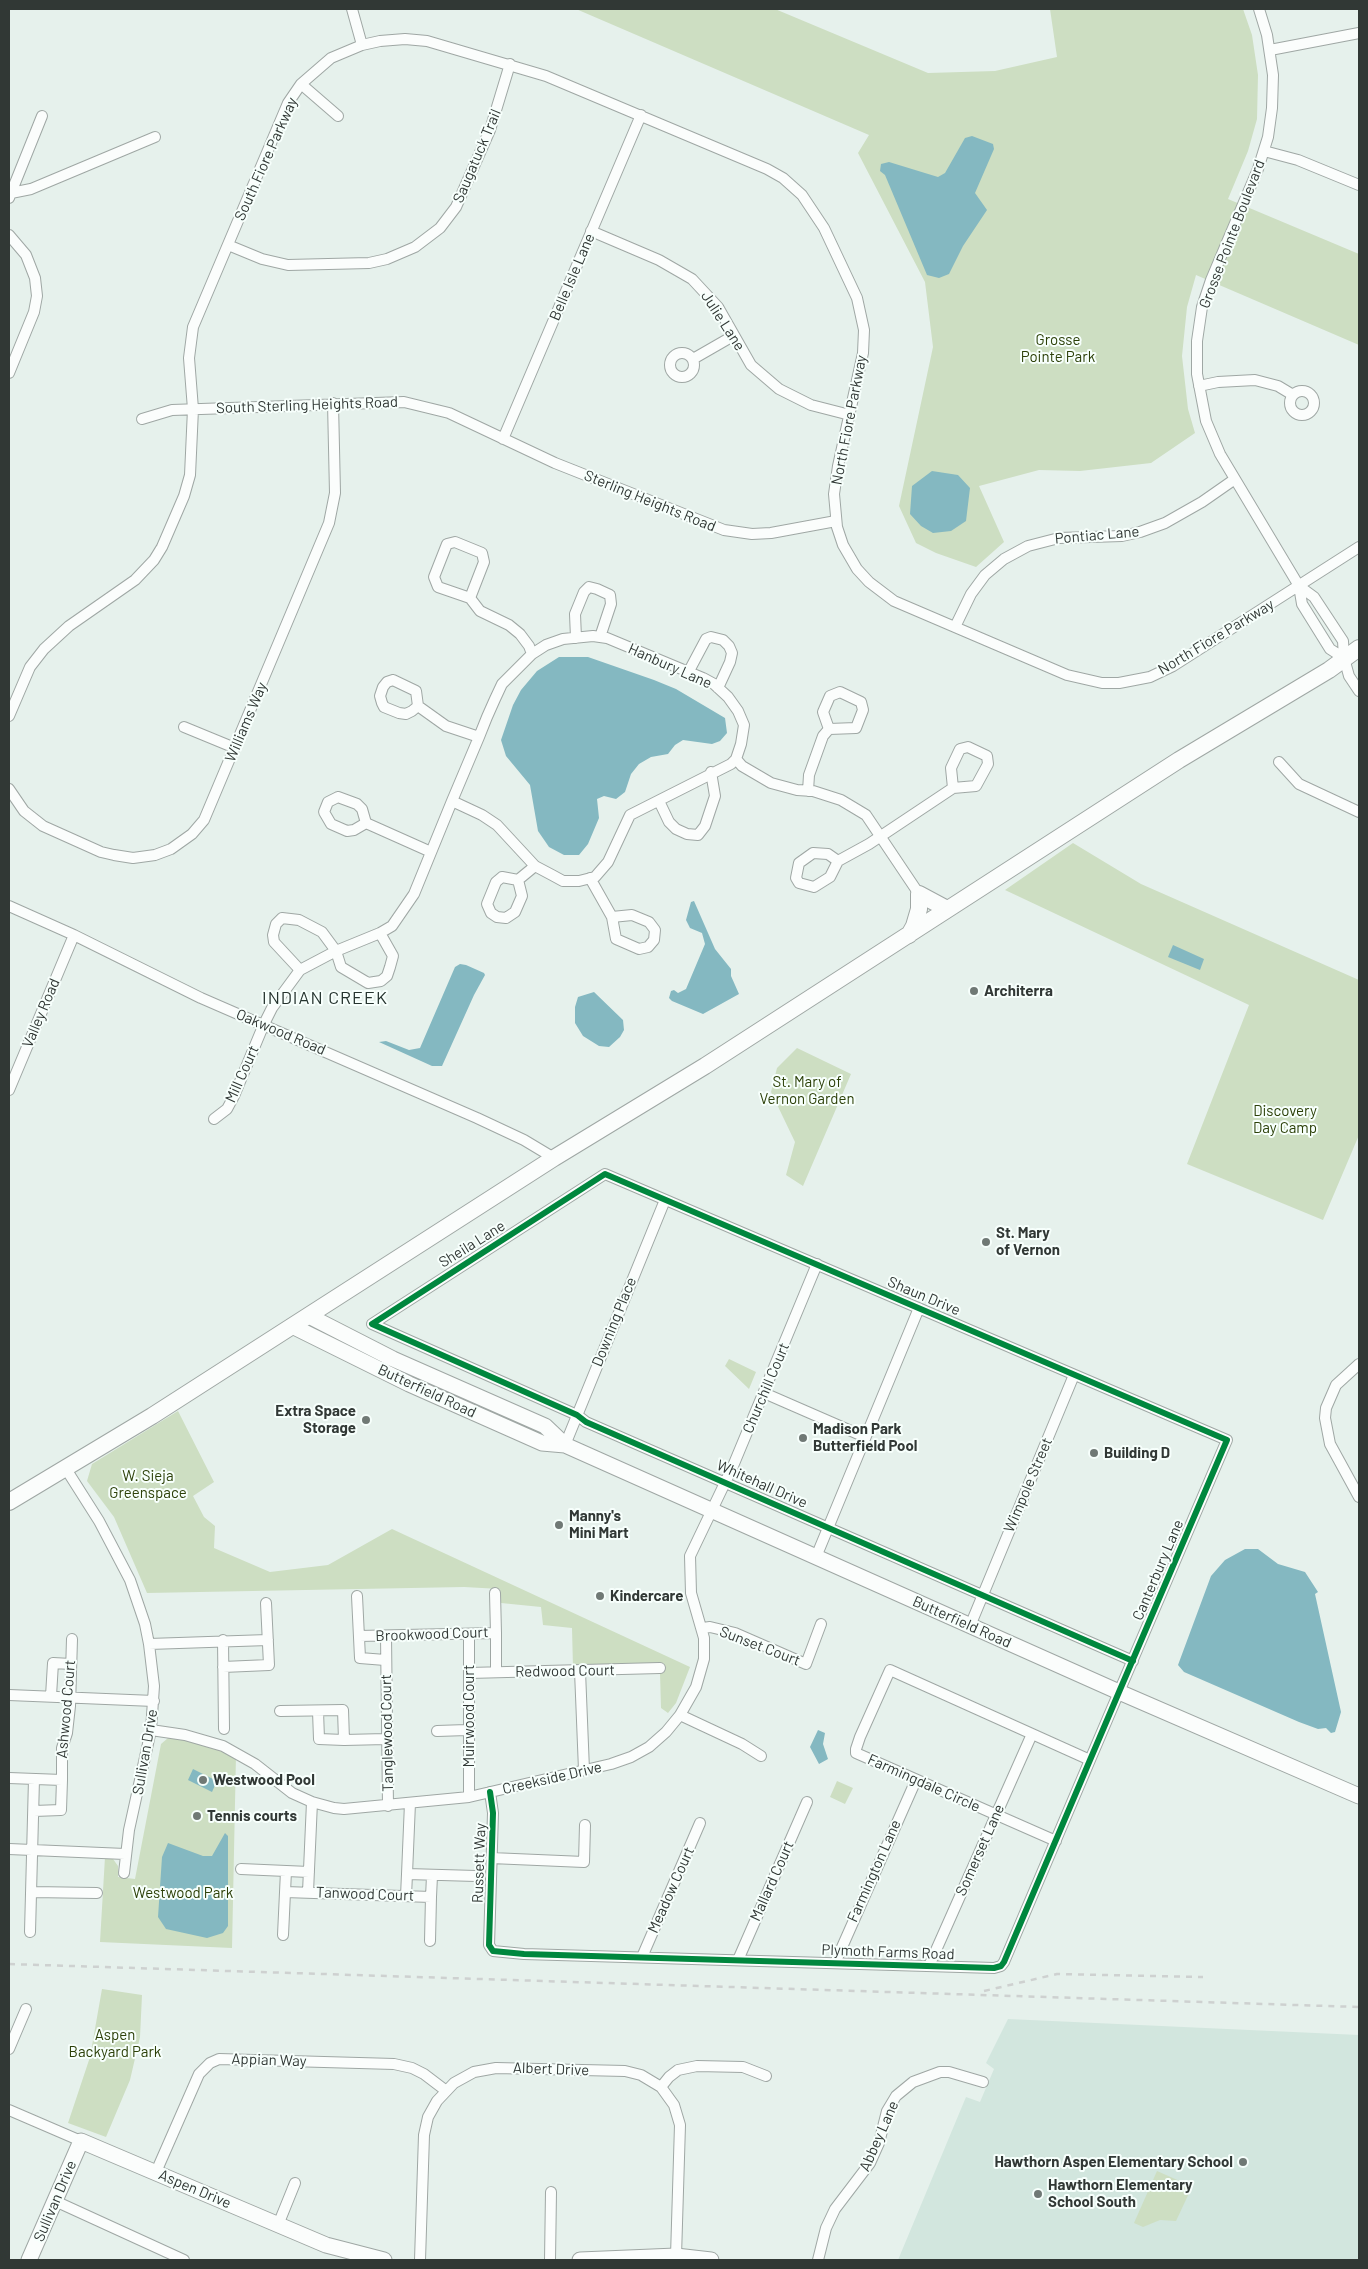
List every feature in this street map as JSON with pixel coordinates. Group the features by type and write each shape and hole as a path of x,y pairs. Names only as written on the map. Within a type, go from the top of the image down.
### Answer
{"main road":[{"path":"9,1502 66,1469 309,1316 554,1158 704,1066 909,935 1179,760 1329,670 1359,648"},
{"path":"918,894 947,909"},
{"path":"909,935 919,909 918,894"},
{"name":"Butterfield Road","path":"309,1316 393,1359 544,1426 565,1445 1119,1692 1359,1796"},
{"name":"Butterfield Road","path":"292,1326 409,1384 542,1443 565,1445"},
{"name":"Aspen Drive","path":"81,2141 350,2257 384,2260"},
{"name":"Sullivan Drive","path":"29,2260 81,2141"},
{"path":"580,2260 676,2256 711,2260"}],"street":[{"path":"352,9 362,45"},
{"name":"Grosse Pointe Boulevard","path":"1259,9 1270,50 1273,75 1272,108 1264,150 1211,280 1202,307 1197,341 1198,386 1213,438 1235,479 1299,586 1302,604 1330,649 1344,658"},
{"path":"1270,50 1359,34"},
{"name":"South Fiore Parkway","path":"193,410 189,358 193,327 288,103 301,84 331,58 362,45 405,39 427,41 510,64 584,91"},
{"name":"Saugatuck Trail","path":"228,245 262,259 288,265 369,263 387,259 415,247 440,228 456,207 490,130 510,64"},
{"path":"301,84 338,116"},
{"name":"North Fiore Parkway","path":"584,91 767,169 783,178 810,205 824,228 861,310 864,330 863,352 834,494 836,521 852,561 869,582 894,601 1080,680 1119,683 1150,677 1173,666 1359,547"},
{"name":"Belle Isle Lane","path":"503,438 641,115"},
{"path":"10,196 42,116"},
{"path":"10,196 155,137"},
{"path":"1264,150 1305,163 1359,185"},
{"name":"Julie Lane","path":"591,231 659,260 692,279 718,307 751,365 779,389 811,405 850,415"},
{"path":"9,235 26,255 35,278 37,296 34,312 9,373"},
{"path":"693,359 734,336"},
{"path":"1198,386 1218,382 1255,380 1278,386 1293,395"},
{"name":"South Sterling Heights Road","path":"142,419 172,410 404,402 449,413 473,425"},
{"name":"Williams Way","path":"9,789 24,811 43,826 101,852 114,855 133,858 155,855 171,849 184,840 204,820 331,516 336,476 333,403"},
{"path":"9,716 30,667 44,649 69,626 135,580 154,560 162,548 184,496 190,475 193,410"},
{"name":"Sterling Heights Road","path":"473,425 555,463 724,530 752,534 836,521"},
{"name":"Pontiac Lane","path":"955,627 971,594 986,575 1004,559 1028,546 1058,538 1122,536 1140,532 1165,523 1202,502 1235,479"},
{"path":"470,598 484,562 482,553 455,542 447,544 434,577 438,587 470,598 480,611 509,625 520,634 529,646 532,654"},
{"name":"Grosse Pointe Boulevard","path":"1299,586 1314,597 1343,641 1344,658 1349,676 1359,690"},
{"path":"576,638 574,614 584,592 589,587 597,588 610,595 611,604 600,637"},
{"name":"Hanbury Lane","path":"264,1024 272,1008 300,970 336,951 380,934 392,926 414,894 502,684 532,654 546,645 576,638 606,638 703,678 728,697 738,711 744,725 736,760"},
{"path":"689,672 706,639 717,638 722,640 729,646 732,653 718,688"},
{"path":"418,706 446,726 479,737"},
{"path":"184,727 235,748"},
{"path":"808,790 809,775 818,747 829,729"},
{"path":"838,861 953,788 976,786 988,764 987,756 968,747 960,749 951,768 953,788"},
{"path":"452,802 482,815 497,825 535,866 563,881 579,881 595,877 608,862 630,814 659,801 736,760 742,766 771,783 808,790 854,806 866,815 918,894"},
{"path":"1279,762 1299,784 1359,812"},
{"path":"659,801 669,822 676,829 687,834 698,835 705,826 715,796 711,772"},
{"path":"366,823 431,852"},
{"path":"518,880 535,866"},
{"path":"590,878 612,917"},
{"name":"Oakwood Road","path":"9,906 74,935 201,998 477,1118 524,1140 554,1158"},
{"path":"300,970 274,942 273,935 276,924 282,918 299,920 322,932 336,951 341,966 368,983 381,981 387,976 393,956 389,946 380,934"},
{"name":"Valley Road","path":"9,1090 74,935"},
{"name":"Mill Court","path":"214,1118 227,1109 234,1096 264,1024"},
{"name":"Shaun Drive","path":"595,1180 605,1174 1227,1440 1220,1457"},
{"name":"Sheila Lane","path":"382,1328 372,1324 595,1180"},
{"name":"Downing Place","path":"565,1445 665,1200"},
{"name":"Churchill Court","path":"710,1510 725,1482 818,1264"},
{"path":"816,1557 919,1308"},
{"name":"Whitehall Drive","path":"382,1328 577,1415 586,1422 1133,1660"},
{"path":"1359,1364 1336,1385 1328,1402 1325,1418 1330,1444 1359,1497"},
{"name":"Wimpole Street","path":"970,1626 1074,1375"},
{"path":"764,1393 865,1437"},
{"name":"Canterbury Lane","path":"1119,1692 1220,1457"},
{"name":"Sullivan Drive","path":"66,1469 99,1521 130,1580 145,1624 149,1644 154,1701 151,1730 129,1830 124,1873"},
{"name":"Creekside Drive","path":"151,1730 185,1735 224,1746 255,1764 292,1793 312,1802 334,1808 388,1806 469,1797 611,1764 640,1752 666,1732 680,1715 696,1687 704,1659 702,1628 691,1594 689,1565 693,1546 710,1510"},
{"name":"Brookwood Court","path":"359,1636 496,1633 495,1593"},
{"name":"Brookwood Court","path":"357,1596 360,1658"},
{"path":"223,1667 269,1665 266,1602"},
{"name":"Sunset Court","path":"702,1628 710,1627 735,1633 806,1664 821,1624"},
{"path":"496,1633 496,1672"},
{"name":"Muirwood Court","path":"469,1634 469,1797"},
{"name":"Tanglewood Court","path":"386,1636 388,1806"},
{"name":"Ashwood Court","path":"34,1811 61,1810 62,1748 67,1733 72,1639"},
{"path":"223,1640 224,1729"},
{"path":"149,1644 223,1640 268,1640"},
{"name":"Tanglewood Court","path":"360,1658 385,1660"},
{"path":"51,1696 53,1663 71,1664"},
{"name":"Redwood Court","path":"469,1673 660,1668"},
{"name":"Farmingdale Circle","path":"1056,1841 856,1753 860,1737 890,1670 1090,1760"},
{"path":"580,1671 584,1770"},
{"name":"Plymoth Farms Road","path":"489,1935 489,1946 493,1951 994,1968 1001,1966 1119,1692"},
{"path":"9,1695 154,1701"},
{"path":"280,1711 343,1710 344,1740"},
{"path":"318,1711 319,1739 386,1739"},
{"path":"680,1715 742,1744 761,1756"},
{"path":"437,1731 468,1730"},
{"name":"Somerset Lane","path":"930,1966 1032,1734"},
{"name":"Ashwood Court","path":"9,1778 62,1780"},
{"path":"30,1932 34,1850 34,1779"},
{"name":"Farmington Lane","path":"835,1963 853,1918 916,1780"},
{"name":"Russett Way","path":"489,1935 493,1813 490,1792"},
{"path":"308,1892 312,1802"},
{"name":"Mallard Court","path":"738,1960 807,1802"},
{"path":"406,1896 410,1804"},
{"name":"Meadow Court","path":"642,1957 700,1822"},
{"path":"491,1858 584,1862 585,1825"},
{"path":"9,1849 125,1854"},
{"path":"241,1870 309,1872"},
{"path":"284,1935 286,1871"},
{"path":"407,1874 476,1876"},
{"path":"431,1897 432,1876"},
{"path":"32,1892 97,1893"},
{"name":"Tanwood Court","path":"285,1892 431,1897 430,1941"},
{"path":"9,2049 26,2010"},
{"name":"Appian Way","path":"156,2172 199,2074 210,2063 220,2059 394,2064 412,2068 424,2074 445,2090"},
{"path":"662,2088 669,2077 678,2070 697,2066 743,2067 766,2076"},
{"name":"Albert Drive","path":"420,2260 424,2135 428,2117 436,2101 445,2090 461,2078 474,2072 496,2068 625,2071 641,2075 662,2088 674,2105 680,2125 676,2256"},
{"name":"Abbey Lane","path":"818,2260 826,2228 835,2209 870,2163 887,2111 896,2096 913,2082 940,2072 955,2073 983,2082"},
{"name":"Aspen Drive","path":"9,2110 81,2141"},
{"path":"278,2225 295,2183"},
{"path":"550,2260 551,2192"},
{"path":"55,2201 184,2260"}],"shaded area":[{"path":"1008,2019 1359,2035 1359,2260 898,2260 966,2097 980,2102 994,2069 986,2063"}],"green space":[{"name":"Grosse Pointe Park","path":"576,9 775,9 928,73 995,71 1057,57 1050,9 1243,9 1252,35 1258,75 1257,119 1248,151 1228,199 1359,254 1359,345 1196,275 1187,307 1182,356 1188,409 1195,433 1151,463 1080,471 1039,470 979,486 1004,542 976,567 936,553 916,543 899,506 933,347 925,282 858,153 869,135"},
{"name":"Discovery Day Camp","path":"1073,843 1141,884 1359,980 1359,1135 1323,1220 1187,1164 1249,1005 1005,890"},
{"name":"St. Mary of Vernon Garden","path":"797,1048 851,1074 803,1186 786,1175 795,1142 771,1092 777,1068"},
{"path":"729,1359 756,1372 749,1389 725,1366"},
{"name":"W. Sieja Greenspace","path":"178,1411 214,1482 193,1496 204,1517 215,1526 214,1548 270,1572 328,1565 392,1529 690,1667 676,1703 668,1713 661,1708 660,1673 664,1673 664,1663 573,1668 572,1628 543,1625 541,1607 501,1603 500,1589 464,1587 147,1593 114,1517 87,1481 92,1464"},
{"name":"Westwood Park","path":"168,1738 197,1741 236,1755 232,1948 100,1942 105,1857 113,1859 118,1866 118,1877 135,1879 161,1744"},
{"path":"837,1781 853,1788 845,1804 830,1797"},
{"name":"Aspen Backyard Park","path":"102,1989 142,1995 140,2037 130,2080 106,2137 68,2123 90,2057"},
{"path":"1157,2171 1191,2186 1191,2189 1176,2221 1160,2220 1143,2227 1134,2223"}],"water":[{"path":"972,136 993,144 994,149 975,193 987,210 963,246 949,274 939,278 927,275 885,175 880,171 881,164 889,162 938,177 945,173 965,138"},
{"path":"932,471 958,475 970,488 966,521 951,531 933,533 921,526 910,514 912,486"},
{"path":"559,657 588,657 676,689 725,718 727,733 720,741 712,744 683,740 675,745 668,754 651,757 639,764 631,774 625,792 616,799 604,796 597,799 599,818 588,844 579,855 564,855 549,847 538,831 530,785 506,756 501,740 513,705 521,690 537,671"},
{"path":"694,901 715,949 731,969 731,976 739,994 703,1014 669,998 671,991 674,990 678,993 686,989 705,944 702,933 690,928 686,920 691,902"},
{"path":"1173,945 1204,959 1200,970 1168,957"},
{"path":"460,964 466,965 485,975 442,1066 432,1066 379,1042 386,1041 409,1050 420,1048 455,967"},
{"path":"594,992 623,1020 624,1030 620,1037 609,1047 599,1046 583,1036 575,1023 575,1007 578,997"},
{"path":"1245,1549 1258,1549 1278,1564 1305,1572 1318,1592 1315,1594 1341,1712 1335,1732 1331,1733 1326,1728 1318,1729 1299,1722 1184,1672 1178,1665 1211,1576 1225,1560"},
{"path":"818,1730 825,1733 823,1744 828,1759 819,1764 810,1747"},
{"name":"Westwood Pool","path":"193,1769 217,1781 212,1792 188,1780"},
{"path":"225,1833 228,1836 228,1926 223,1933 207,1938 166,1929 158,1917 162,1857 168,1843 203,1856 212,1856"}],"railway":[{"path":"9,1964 1359,2007"},
{"path":"984,1991 1057,1974 1203,1977"}],"cycle path":[{"path":"490,1792 493,1813 489,1945 493,1951 524,1954 994,1968 1001,1966 1004,1962 1119,1692 1227,1440 605,1174 372,1324 577,1415 586,1422 1133,1661"}],"place":[{"name":"Architerra","path":"974,991"},
{"name":"St. Mary of Vernon","path":"986,1242"},
{"name":"Extra Space Storage","path":"366,1420"},
{"name":"Madison Park Butterfield Pool","path":"803,1438"},
{"name":"Building D","path":"1094,1453"},
{"name":"Manny's Mini Mart","path":"559,1525"},
{"name":"Kindercare","path":"600,1596"},
{"name":"Westwood Pool","path":"203,1780"},
{"name":"Tennis courts","path":"197,1816"},
{"name":"Hawthorn Aspen Elementary School","path":"1243,2162"},
{"name":"Hawthorn Elementary School South","path":"1038,2194"}],"district":[{"name":"INDIAN CREEK","path":"325,998"}]}
